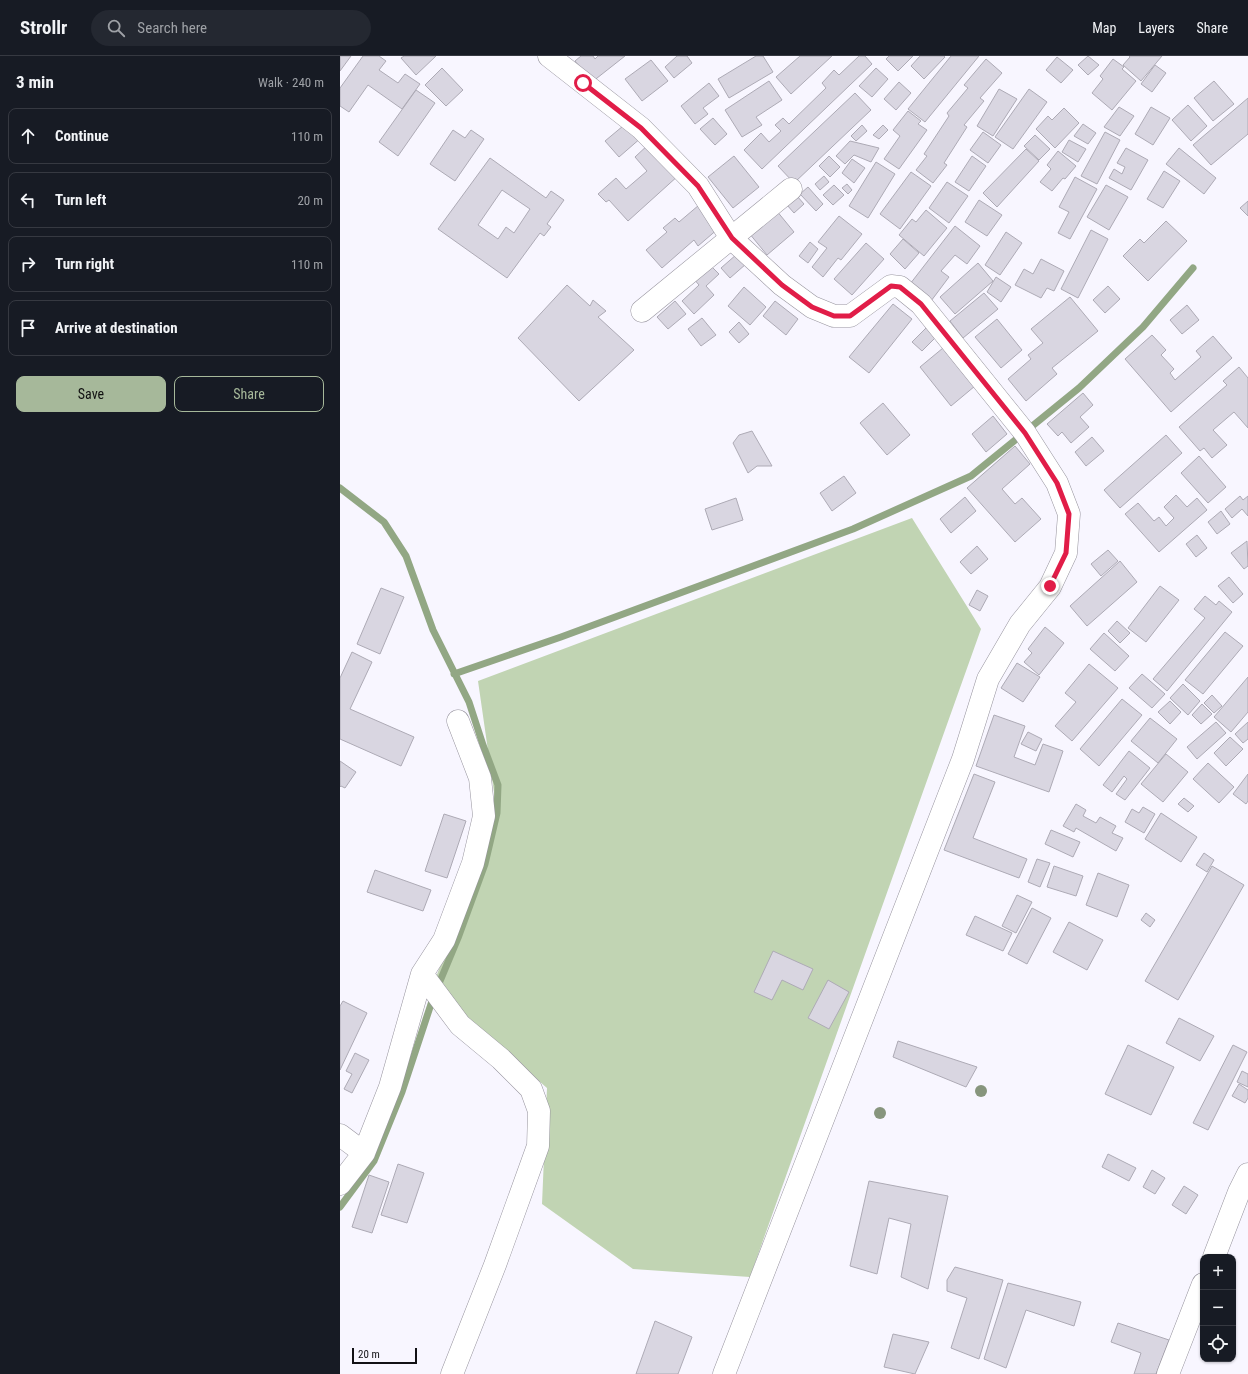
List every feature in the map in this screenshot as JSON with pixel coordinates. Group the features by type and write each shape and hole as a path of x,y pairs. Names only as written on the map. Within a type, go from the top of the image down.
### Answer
{"street":[{"path":"549,56 641,128 698,186 732,238 782,285 812,307 834,316 850,316 891,286 900,287 921,304 1025,433 1057,483 1069,514 1066,553 1050,586 1020,624 988,679 961,766 724,1374"},
{"path":"642,311 791,189"},
{"path":"340,1184 364,1153 431,986 444,940 473,863 484,816 480,778 458,721"},
{"path":"431,986 460,1025 501,1059 531,1089 539,1111 538,1146 495,1265 452,1374"},
{"path":"340,1135 364,1153"},
{"path":"1215,1254 1239,1192 1248,1174"},
{"path":"1168,1374 1201,1290"}],"green space":[{"path":"912,518 981,629 750,1277 633,1269 542,1204 547,1088 432,988 497,813 478,681"}],"building":[{"path":"340,56 351,56 340,71"},
{"path":"363,56 379,56 386,61 379,70 398,83 405,74 420,84 402,109 368,85 349,112 340,106 340,88"},
{"path":"404,56 436,56 416,75 401,58"},
{"path":"581,56 593,56 595,59 598,56 625,56 592,82 575,61"},
{"path":"677,56 687,56 692,63 674,78 665,67"},
{"path":"756,56 763,56 773,72 729,98 718,79"},
{"path":"800,56 832,56 791,94 776,77"},
{"path":"859,56 865,56 872,64 762,169 744,150 761,133 769,142 781,131 775,125 783,118 789,124 826,88 822,83 834,70 839,75"},
{"path":"889,56 913,56 898,71 886,59"},
{"path":"920,56 945,57 924,79 911,66"},
{"path":"951,56 979,56 925,122 908,109"},
{"path":"1088,56 1099,65 1088,75 1078,65"},
{"path":"1129,56 1162,56 1141,81 1123,65 1130,57"},
{"path":"1057,57 1073,70 1061,83 1046,70"},
{"path":"986,59 1002,73 980,98 984,101 964,125 967,127 944,163 947,165 933,183 916,170 927,156 924,154 949,116 947,113 968,88 964,85"},
{"path":"1113,59 1124,67 1122,69 1136,81 1112,110 1092,93 1103,79 1100,76"},
{"path":"651,60 668,81 642,101 625,79"},
{"path":"1155,65 1166,73 1152,92 1141,84"},
{"path":"442,68 463,90 446,106 425,85"},
{"path":"876,68 888,79 872,97 859,86"},
{"path":"769,81 782,100 756,117 762,125 742,137 725,110"},
{"path":"1214,81 1234,104 1213,121 1194,98"},
{"path":"899,82 911,93 896,110 884,99"},
{"path":"709,83 719,96 703,108 708,114 695,124 681,106"},
{"path":"999,89 1017,99 993,136 977,126"},
{"path":"1029,89 1047,102 1013,149 995,137"},
{"path":"416,90 435,103 398,156 379,142"},
{"path":"855,93 871,110 794,183 778,166"},
{"path":"1248,98 1248,134 1211,165 1193,145"},
{"path":"1188,105 1207,126 1191,141 1172,120"},
{"path":"1119,107 1134,116 1120,136 1104,127"},
{"path":"1151,107 1170,118 1153,145 1135,134"},
{"path":"1064,108 1079,123 1055,148 1036,129 1048,116 1052,120"},
{"path":"908,111 921,121 918,124 927,130 899,169 884,159 900,136 893,130"},
{"path":"713,118 727,134 715,145 700,129"},
{"path":"629,121 642,137 619,157 605,141"},
{"path":"1083,124 1096,133 1088,144 1074,136"},
{"path":"862,125 867,131 856,141 851,136"},
{"path":"883,125 888,130 879,139 873,135"},
{"path":"453,130 465,138 471,130 484,139 455,181 430,164"},
{"path":"983,132 1001,145 988,163 970,150"},
{"path":"1105,132 1120,140 1097,184 1081,176"},
{"path":"1035,135 1050,149 1039,160 1024,146"},
{"path":"1069,140 1086,149 1078,162 1062,152"},
{"path":"850,141 879,148 871,162 854,155 845,164 836,156"},
{"path":"650,143 679,175 628,221 609,200 606,202 598,194 616,178 626,189 647,171 635,157"},
{"path":"1126,148 1148,160 1131,190 1109,178 1114,169 1122,174 1125,167 1117,163"},
{"path":"1179,148 1216,178 1204,194 1166,164"},
{"path":"1026,149 1039,161 997,207 983,193"},
{"path":"1058,151 1076,166 1052,191 1040,182 1051,169 1047,165"},
{"path":"734,156 759,187 733,208 708,177"},
{"path":"829,156 840,167 830,177 819,166"},
{"path":"972,156 986,166 969,191 955,182"},
{"path":"490,158 546,198 551,191 564,200 547,224 551,227 544,236 540,233 507,278 438,229","holes":["502,190 530,209 514,233 506,227 498,239 478,225"]},
{"path":"852,159 865,168 854,183 842,173"},
{"path":"876,162 895,174 868,218 849,206"},
{"path":"1164,171 1180,181 1163,208 1147,199"},
{"path":"911,172 931,186 900,229 880,214"},
{"path":"824,176 829,182 820,190 815,184"},
{"path":"1075,177 1097,189 1070,239 1058,233 1069,212 1059,207"},
{"path":"947,182 968,196 949,223 929,208"},
{"path":"847,184 852,190 848,194 842,188"},
{"path":"834,185 844,195 833,205 823,195"},
{"path":"1106,185 1128,197 1109,230 1087,217"},
{"path":"808,187 823,204 816,211 800,194"},
{"path":"797,196 804,204 794,213 787,205"},
{"path":"979,200 1002,215 987,236 965,222"},
{"path":"1248,201 1248,216 1240,208"},
{"path":"699,205 719,228 698,246 694,240 662,268 646,250 667,232 663,228 675,218 679,222"},
{"path":"776,210 794,232 767,255 749,233"},
{"path":"926,210 947,228 924,256 899,235 912,219 916,222"},
{"path":"839,216 862,234 841,260 838,258 823,277 812,267 827,248 818,242"},
{"path":"1166,221 1187,241 1148,281 1123,256 1140,239 1144,243"},
{"path":"955,226 980,246 967,264 955,255 941,271 949,277 931,301 910,284"},
{"path":"1091,230 1108,239 1078,298 1061,289"},
{"path":"1006,232 1022,243 1000,275 985,265"},
{"path":"903,239 919,253 905,269 890,254"},
{"path":"810,242 818,249 808,263 799,256"},
{"path":"866,243 884,259 852,295 834,279"},
{"path":"737,254 746,264 730,278 721,268"},
{"path":"1041,259 1064,271 1054,291 1047,288 1041,298 1015,285 1024,269 1033,274"},
{"path":"978,263 993,281 955,314 940,297"},
{"path":"709,264 719,274 706,286 714,295 694,314 682,301 699,285 693,278"},
{"path":"996,277 1011,287 1001,302 987,292"},
{"path":"567,285 590,306 593,300 606,311 598,317 634,350 579,401 518,338"},
{"path":"1108,286 1120,299 1105,313 1093,300"},
{"path":"744,287 766,307 750,325 728,306"},
{"path":"984,293 998,309 963,338 950,321"},
{"path":"1070,297 1098,331 1052,368 1057,374 1026,401 1008,379 1031,359 1028,355 1043,343 1031,329"},
{"path":"675,301 686,314 668,329 657,317"},
{"path":"775,301 798,319 786,335 763,316"},
{"path":"893,304 912,319 869,373 849,357"},
{"path":"1187,305 1199,320 1182,334 1170,320"},
{"path":"702,318 716,335 701,346 688,329"},
{"path":"997,319 1022,350 1001,368 975,337"},
{"path":"739,322 749,334 739,343 729,332"},
{"path":"927,327 937,336 922,351 912,342"},
{"path":"1152,335 1166,350 1161,355 1174,369 1170,373 1175,380 1201,357 1196,351 1213,336 1232,358 1171,412 1125,359"},
{"path":"943,348 975,386 951,406 920,367"},
{"path":"1239,367 1248,378 1248,428 1234,412 1213,430 1227,445 1212,458 1204,448 1200,451 1179,427 1227,385 1223,381"},
{"path":"1083,393 1093,405 1080,417 1089,427 1071,443 1062,432 1058,436 1047,424"},
{"path":"883,403 910,435 887,455 860,423"},
{"path":"993,416 1007,434 986,452 972,434"},
{"path":"752,431 772,466 757,466 748,473 733,443 739,435"},
{"path":"1166,435 1182,453 1120,508 1104,490"},
{"path":"1092,437 1104,451 1086,466 1075,452"},
{"path":"1015,446 1030,464 1002,489 1015,504 1022,498 1041,519 1015,542 967,488"},
{"path":"1199,456 1226,487 1208,503 1181,473"},
{"path":"844,476 856,493 832,511 820,493"},
{"path":"1176,495 1187,507 1197,498 1207,510 1159,552 1125,514 1138,503 1154,521 1159,517 1166,526 1174,518 1164,507"},
{"path":"1240,496 1243,500 1248,496 1248,516 1242,509 1232,518 1225,509"},
{"path":"965,497 976,511 951,533 940,519"},
{"path":"736,498 743,520 712,530 705,509"},
{"path":"1221,511 1230,524 1217,534 1208,522"},
{"path":"1197,535 1207,548 1196,557 1186,544"},
{"path":"1247,541 1248,566 1244,569 1231,553"},
{"path":"977,546 988,559 971,574 960,562"},
{"path":"1108,550 1118,561 1101,576 1091,564"},
{"path":"1120,561 1137,582 1087,626 1070,606"},
{"path":"1229,577 1243,594 1233,603 1218,586"},
{"path":"1160,586 1179,600 1146,642 1128,628"},
{"path":"381,588 404,597 380,654 357,644"},
{"path":"977,590 988,596 980,611 969,605"},
{"path":"1205,596 1216,605 1219,601 1232,612 1167,691 1153,679 1205,618 1194,609"},
{"path":"1117,621 1130,633 1120,643 1108,631"},
{"path":"1045,627 1064,643 1039,675 1024,662 1032,653 1028,649"},
{"path":"1225,632 1243,646 1203,694 1185,680"},
{"path":"1104,633 1129,656 1115,671 1090,649"},
{"path":"352,652 372,662 350,709 414,737 401,766 340,739 340,678"},
{"path":"1017,663 1040,677 1023,702 1001,688"},
{"path":"1089,664 1118,688 1072,741 1055,726 1076,702 1065,693"},
{"path":"1142,674 1165,694 1152,708 1129,688"},
{"path":"1248,677 1248,712 1231,732 1214,717"},
{"path":"1183,684 1200,701 1188,715 1170,698"},
{"path":"1212,695 1222,706 1214,713 1204,703"},
{"path":"1122,699 1142,715 1099,766 1080,749"},
{"path":"1170,701 1181,712 1170,724 1158,712"},
{"path":"1202,704 1212,714 1201,724 1192,715"},
{"path":"994,715 1025,726 1014,757 1035,765 1043,744 1063,751 1049,792 976,766"},
{"path":"1150,718 1177,739 1158,763 1131,741"},
{"path":"1216,722 1226,733 1197,759 1187,747"},
{"path":"1248,722 1248,739 1243,743 1235,734"},
{"path":"1028,732 1042,739 1036,751 1021,744"},
{"path":"1230,737 1243,749 1226,766 1214,753"},
{"path":"1129,751 1150,768 1125,800 1116,794 1127,779 1124,776 1112,792 1103,785"},
{"path":"1166,754 1188,772 1163,802 1141,784"},
{"path":"340,761 356,772 345,788 340,787"},
{"path":"1208,763 1234,787 1219,803 1193,779"},
{"path":"974,774 995,782 973,838 1027,859 1019,878 944,850"},
{"path":"1248,774 1248,801 1246,804 1233,794"},
{"path":"1184,798 1194,806 1188,812 1178,804"},
{"path":"1076,804 1086,810 1083,816 1096,823 1100,817 1116,826 1112,833 1123,838 1116,851 1076,828 1074,832 1063,826"},
{"path":"1143,807 1155,814 1144,833 1125,822 1132,809 1139,813"},
{"path":"1161,813 1197,837 1181,862 1145,839"},
{"path":"444,814 466,821 447,878 425,871"},
{"path":"1051,830 1080,842 1073,857 1045,844"},
{"path":"1204,853 1214,860 1207,872 1196,865"},
{"path":"1037,859 1050,863 1040,887 1028,882"},
{"path":"1054,866 1083,876 1076,896 1047,887"},
{"path":"1212,866 1244,885 1178,1000 1145,981"},
{"path":"375,870 431,890 423,911 367,892"},
{"path":"1098,873 1129,885 1117,917 1086,905"},
{"path":"1017,895 1032,902 1016,933 1002,926"},
{"path":"1032,908 1051,918 1027,964 1008,954"},
{"path":"1146,913 1155,920 1150,927 1141,920"},
{"path":"975,916 1012,933 1003,951 966,935"},
{"path":"1069,922 1103,940 1087,970 1053,952"},
{"path":"773,951 813,969 803,990 782,980 772,1000 754,992"},
{"path":"828,980 849,992 829,1029 808,1018"},
{"path":"343,1001 367,1013 340,1070 340,1006"},
{"path":"1179,1018 1214,1036 1200,1061 1166,1043"},
{"path":"898,1041 977,1067 966,1087 893,1057"},
{"path":"1128,1045 1174,1067 1151,1115 1105,1094"},
{"path":"1233,1045 1247,1052 1208,1130 1193,1123"},
{"path":"355,1053 369,1060 352,1093 344,1089 352,1074 346,1071"},
{"path":"1242,1071 1248,1074 1248,1087 1237,1082"},
{"path":"1239,1084 1248,1090 1248,1098 1245,1103 1232,1096"},
{"path":"1108,1154 1136,1168 1129,1181 1102,1167"},
{"path":"398,1164 424,1173 407,1223 381,1215"},
{"path":"1152,1170 1165,1178 1155,1194 1143,1187"},
{"path":"369,1175 389,1182 372,1233 352,1227"},
{"path":"869,1181 948,1196 928,1289 901,1277 911,1224 889,1218 877,1274 850,1266"},
{"path":"1184,1186 1198,1195 1186,1214 1172,1205"},
{"path":"955,1267 1003,1280 979,1359 951,1348 967,1298 947,1291 947,1280"},
{"path":"1008,1283 1081,1302 1074,1326 1026,1310 1006,1368 984,1359"},
{"path":"655,1321 692,1337 678,1374 636,1374"},
{"path":"1118,1323 1169,1340 1156,1374 1134,1374 1141,1353 1111,1342"},
{"path":"893,1334 929,1342 915,1374 884,1367"}],"waterway":[{"path":"454,674 561,637 853,529 971,476 1079,388 1143,327 1193,268"},
{"path":"340,488 384,522 406,556 433,630 469,702 498,785 497,813 485,864 458,938 433,998 402,1092 374,1161 340,1207"}],"route":[{"path":"583,83 641,128 698,186 732,238 782,285 812,307 834,316 850,316 891,286 900,287 921,304 1025,433 1057,483 1069,514 1066,553 1050,586"}]}
